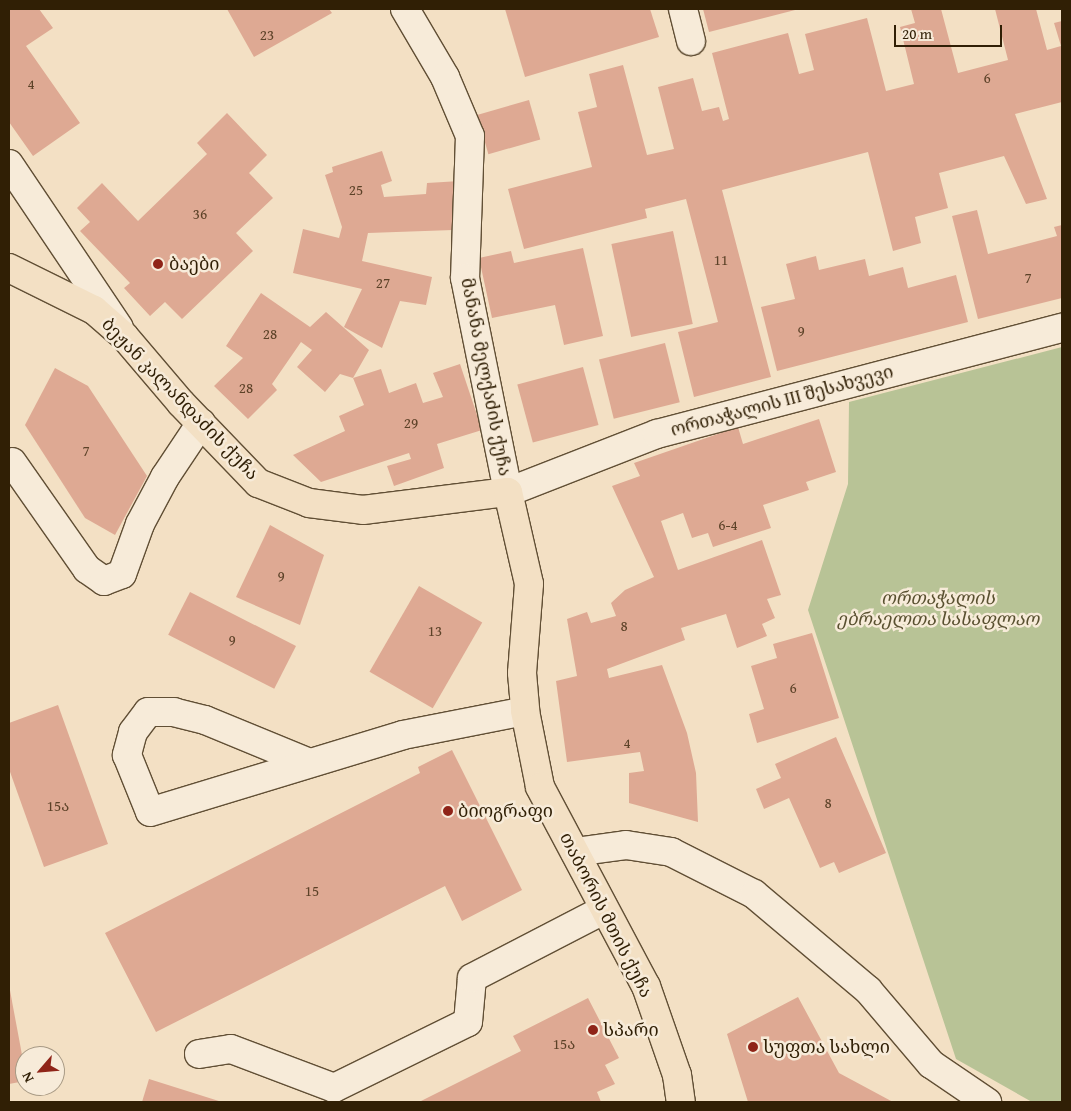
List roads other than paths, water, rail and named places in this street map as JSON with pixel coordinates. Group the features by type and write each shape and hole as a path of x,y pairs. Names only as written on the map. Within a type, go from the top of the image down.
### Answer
{"main road":[{"name":"ბეჟან კალანდაძის ქუჩა","path":"9,268 94,310 124,336 201,423 258,483 309,504 363,510 508,492"},
{"name":"თაბორის მთის ქუჩა","path":"508,492 529,584 522,673 525,711 540,787 575,852 603,910 646,986 677,1075 681,1102"}],"street":[{"name":"მანანა მელქაძის ქუჩა","path":"404,9 445,77 470,136 465,278 508,492"},
{"path":"683,9 691,41"},
{"path":"9,164 124,336"},
{"name":"ორთაჭალის III შესახვევი","path":"508,492 657,434 1062,328"},
{"path":"12,462 87,569 104,581 122,574 140,524 165,477 201,423"},
{"path":"307,762 205,720 174,712 148,712 133,732 127,755 150,812 307,762 403,735 525,711"},
{"path":"575,852 626,845 671,852 754,894 868,990 931,1064 987,1102"},
{"path":"199,1054 231,1049 334,1088 468,1022 472,978 603,910"}],"place":[{"name":"ბაები","path":"158,264"},
{"name":"ბიოგრაფი","path":"448,811"},
{"name":"სპარი","path":"593,1030"},
{"name":"სუფთა სახლი","path":"753,1047"}],"park label":[{"name":"ორთაჭალის ებრაელთა სასაფლაო","path":"938,609"}]}
